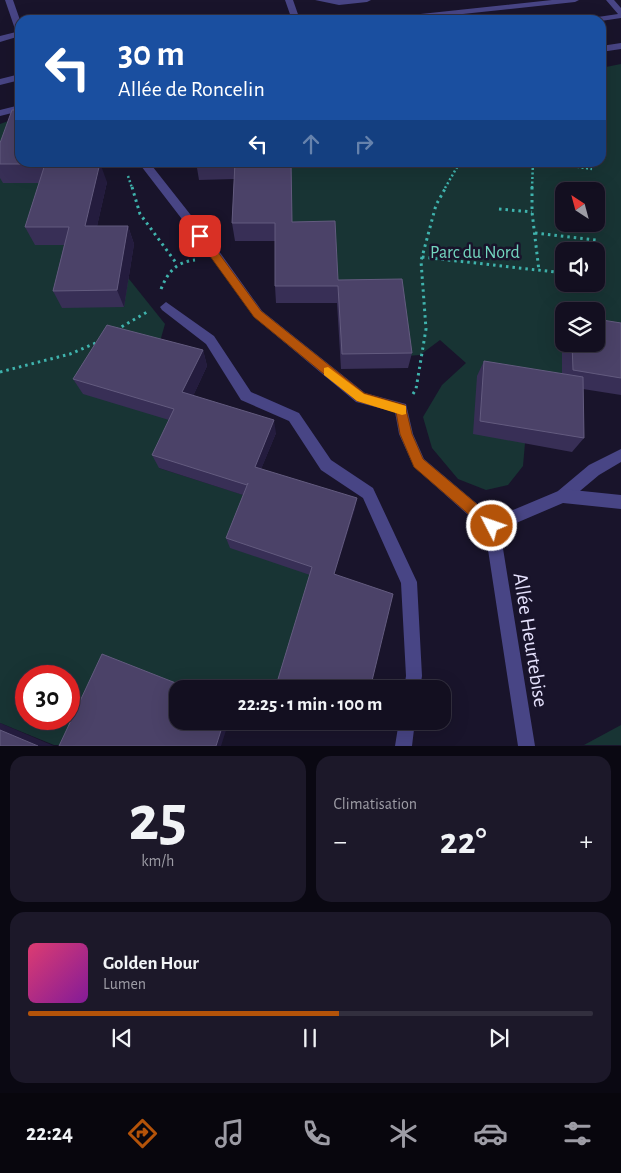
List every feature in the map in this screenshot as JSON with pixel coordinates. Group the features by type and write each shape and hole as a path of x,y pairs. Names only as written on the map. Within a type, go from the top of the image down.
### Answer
{"street":[{"path":"9,0 15,18"},
{"path":"289,0 294,15"},
{"path":"319,0 339,3 367,0"},
{"path":"431,15 575,0"},
{"path":"606,18 621,15 610,0"},
{"path":"0,39 15,34"},
{"path":"606,48 621,46"},
{"path":"0,82 15,78"},
{"path":"0,113 15,109"},
{"path":"147,167 212,250 258,314 361,398 401,408 406,434 419,463 492,526 563,496 594,470 621,454"},
{"path":"166,307 210,340 246,396 294,417 326,465 368,493 409,582 413,680"},
{"path":"563,496 621,502"},
{"name":"Allée Heurtebise","path":"492,526 527,746"},
{"path":"403,746 406,730"}],"path":[{"path":"401,408 416,389 424,338 422,257 436,205 457,167"},
{"path":"533,167 532,212 538,271"},
{"path":"579,167 592,169"},
{"path":"126,170 140,214 177,264"},
{"path":"499,209 532,212"},
{"path":"535,233 596,240"},
{"path":"422,257 555,273"},
{"path":"109,335 143,313 166,307 161,288 169,271 177,264 187,260 216,258"},
{"path":"0,372 70,354 102,339"}],"green space":[{"name":"Parc du Nord","path":"621,64 621,341 605,338 605,302 555,302 555,352 562,352 562,385 525,443 523,466 508,485 486,490 458,479 432,448 423,417 442,385 466,363 440,340 420,355 406,356 337,297 292,240 256,167 606,167 606,67"},
{"path":"15,119 15,136 3,183 53,183 77,245 129,279 165,324 157,352 180,423 159,468 250,497 312,575 281,680 169,681 113,659 80,728 80,665 15,665 15,729 0,723 0,124"},
{"path":"621,725 621,745 584,745"},
{"path":"17,730 79,730 72,745 54,745"}],"building":[{"path":"12,110 15,110 15,164 0,164 0,143"},
{"path":"44,167 99,167 85,226 128,226 117,290 53,291 69,227 25,227"},
{"path":"235,167 291,167 292,222 335,221 338,280 402,279 412,353 342,354 338,286 275,286 275,223 232,223"},
{"path":"605,320 621,323 621,378 573,370 572,352 605,352"},
{"path":"107,325 203,350 182,392 274,420 255,467 357,498 334,574 393,594 372,680 278,680 312,567 226,538 248,483 247,485 152,455 174,409 73,379"},
{"path":"484,361 583,377 584,438 480,421"},
{"path":"102,654 169,680 169,730 221,730 216,746 59,746 66,730 80,730 80,701"},
{"path":"0,730 38,746 0,746"}],"slow traffic":[{"path":"328,371 361,398 401,408 402,410"}],"route":[{"path":"200,236 258,314 361,398 401,408 406,434 419,463 492,526"}]}
